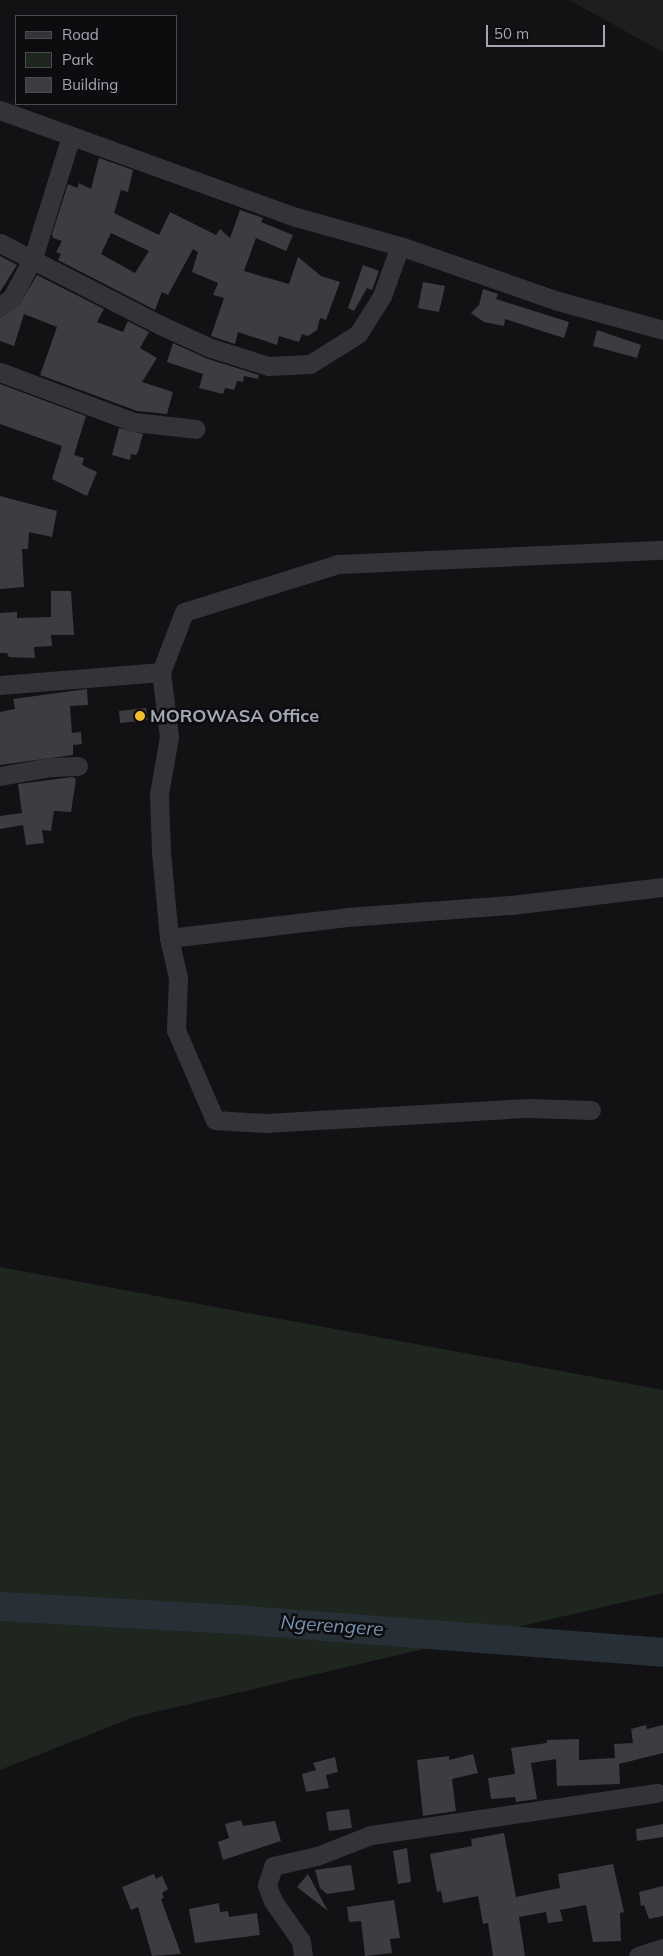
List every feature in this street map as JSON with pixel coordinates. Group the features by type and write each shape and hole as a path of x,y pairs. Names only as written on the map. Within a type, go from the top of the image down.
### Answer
{"street":[{"path":"0,110 296,217 400,246 558,301 663,330"},
{"path":"0,307 12,297 33,258 71,136"},
{"path":"0,243 211,348 268,366 310,364 358,334 382,296 400,246"},
{"path":"0,372 134,422 196,429"},
{"path":"590,1110 529,1108 266,1123 215,1120 176,1030 178,978 169,938 159,794 169,737 161,672 184,612 338,564 663,550"},
{"path":"0,684 161,672"},
{"path":"0,776 51,767 78,766"},
{"path":"169,938 347,917 511,905 663,887"},
{"path":"303,1956 301,1941 273,1901 266,1885 273,1866 317,1856 371,1835 657,1793"}],"shaded area":[{"path":"569,0 663,0 663,52"}],"green space":[{"path":"0,1267 663,1390 663,1593 134,1717 0,1770"}],"building":[{"path":"99,158 133,170 128,192 121,190 114,213 159,235 170,212 216,235 220,229 230,238 240,210 263,218 261,222 293,235 286,251 256,238 244,271 289,284 298,257 321,276 340,282 326,320 320,318 317,330 308,336 302,334 299,342 279,336 277,345 238,332 235,344 211,336 224,298 213,295 218,283 192,272 198,252 193,249 168,295 162,292 155,310 58,260 61,254 56,252 62,241 53,238 52,234 68,184 77,188 79,183 91,189","holes":["111,233 149,251 135,273 101,254"]},
{"path":"0,256 17,265 0,292"},
{"path":"363,265 379,271 372,290 367,288 354,311 348,308"},
{"path":"37,275 104,309 97,322 123,332 128,321 149,332 140,348 157,358 142,382 173,392 167,414 137,411 40,375 57,327 24,314 14,346 0,341 0,318 19,305"},
{"path":"423,282 445,286 439,312 418,308"},
{"path":"483,289 498,294 496,299 569,322 564,338 505,319 504,326 484,322 471,313 479,305"},
{"path":"597,330 641,345 637,358 593,346"},
{"path":"173,343 208,359 259,375 258,379 244,376 243,382 237,381 234,390 225,388 223,394 199,388 203,374 167,362"},
{"path":"0,384 86,416 74,455 84,458 82,465 97,472 87,496 52,479 62,446 0,424"},
{"path":"119,428 143,434 138,452 136,455 131,454 130,460 112,455"},
{"path":"0,496 57,511 52,537 29,532 28,549 22,549 24,587 0,589"},
{"path":"51,591 71,591 74,635 51,635 52,646 34,647 35,658 9,657 7,653 0,653 0,613 17,612 17,618 51,617"},
{"path":"87,689 88,705 70,706 72,733 81,732 82,744 73,745 73,755 0,765 0,712 15,709 13,699"},
{"path":"146,708 148,720 120,723 119,711"},
{"path":"72,777 76,779 71,812 54,811 51,831 42,830 44,843 26,845 23,825 0,829 0,816 22,813 18,784"},
{"path":"646,1725 647,1729 663,1725 663,1753 619,1764 620,1784 557,1786 556,1759 531,1763 537,1799 516,1802 515,1797 491,1799 488,1778 515,1774 511,1748 547,1743 547,1740 579,1739 579,1760 615,1758 614,1744 633,1743 631,1729"},
{"path":"473,1754 478,1773 452,1779 456,1811 423,1816 417,1760 449,1756 449,1760"},
{"path":"335,1757 338,1772 326,1775 329,1788 306,1792 302,1774 316,1770 313,1763"},
{"path":"349,1809 352,1828 329,1831 326,1812"},
{"path":"241,1820 243,1826 275,1821 281,1841 223,1860 218,1842 229,1838 225,1824"},
{"path":"663,1824 663,1837 637,1841 636,1829"},
{"path":"504,1833 516,1897 560,1888 558,1874 613,1864 624,1912 620,1913 621,1941 593,1942 586,1905 560,1910 563,1921 548,1923 546,1912 519,1917 525,1956 493,1956 488,1923 483,1924 478,1896 443,1903 441,1891 437,1892 430,1854 472,1846 471,1839"},
{"path":"407,1848 411,1882 398,1884 393,1851"},
{"path":"351,1865 355,1890 327,1894 320,1888 315,1870"},
{"path":"154,1874 156,1879 162,1876 168,1889 162,1893 164,1898 161,1899 181,1954 152,1956 138,1907 131,1910 122,1887"},
{"path":"308,1874 328,1911 297,1887"},
{"path":"663,1886 663,1916 649,1919 644,1905 641,1906 639,1892"},
{"path":"394,1900 400,1938 390,1939 392,1953 365,1956 361,1921 349,1922 347,1907"},
{"path":"219,1903 220,1912 228,1911 229,1917 257,1913 260,1935 195,1943 189,1909"}],"waterway":[{"name":"Ngerengere","path":"0,1606 235,1619 663,1652"}],"place":[{"name":"MOROWASA Office","path":"140,716"}]}
